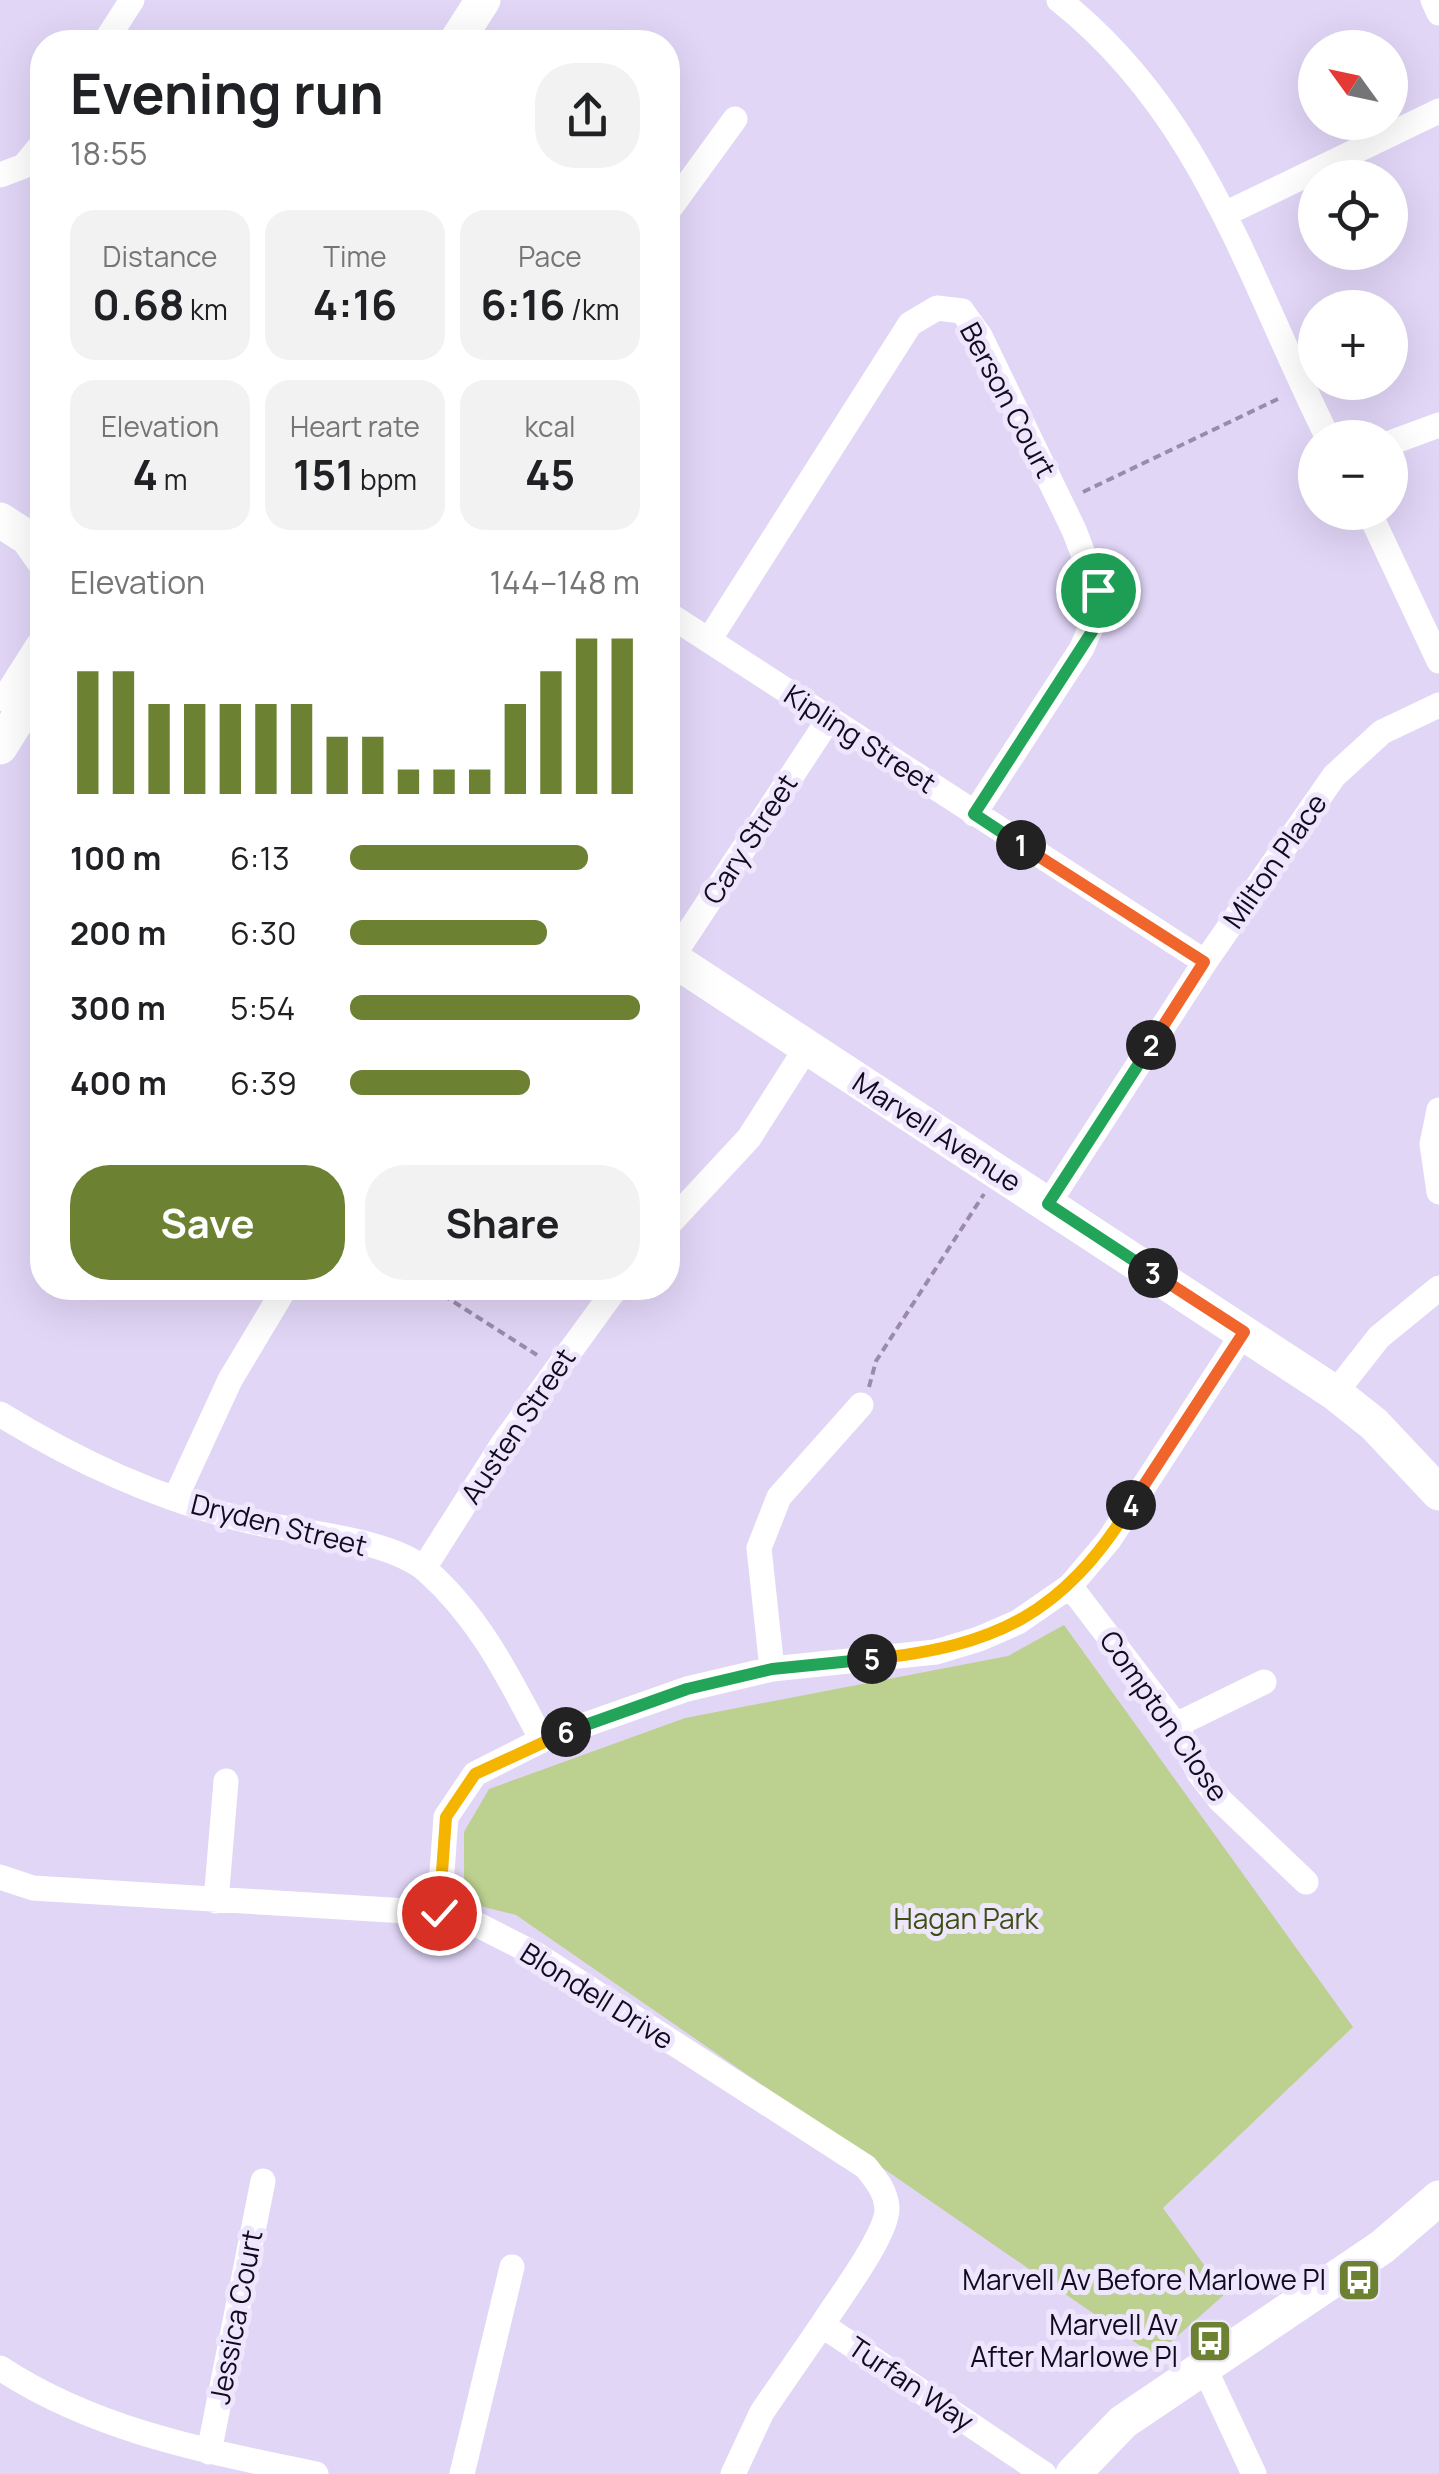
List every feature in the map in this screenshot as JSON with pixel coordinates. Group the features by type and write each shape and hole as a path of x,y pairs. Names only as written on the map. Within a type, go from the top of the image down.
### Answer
{"street":[{"path":"113,30 132,0"},
{"path":"440,30 459,0"},
{"path":"464,30 483,0"},
{"path":"1058,0 1131,65 1177,126 1226,214 1298,376"},
{"path":"1433,0 1439,12"},
{"path":"1226,214 1439,111"},
{"path":"680,194 734,118"},
{"path":"0,174 24,166 30,159"},
{"name":"Berson Court","path":"709,640 910,324 936,308 962,312 980,336 1061,503 1098,590 1093,630 974,814"},
{"path":"1408,436 1439,425"},
{"path":"1378,530 1439,662"},
{"name":"Kipling Street","path":"680,622 1204,962"},
{"path":"0,715 30,667"},
{"path":"0,747 30,699"},
{"name":"Milton Place","path":"1048,1204 1204,962 1334,776 1382,732 1439,706"},
{"name":"Cary Street","path":"680,942 830,719"},
{"name":"Marvell Avenue","path":"680,965 1335,1393 1374,1424 1439,1493"},
{"path":"680,1212 750,1138 808,1047"},
{"path":"1439,1110 1432,1154 1439,1192"},
{"path":"1335,1393 1379,1337 1439,1288"},
{"path":"175,1499 230,1380 278,1300"},
{"name":"Austen Street","path":"424,1568 556,1368 607,1300"},
{"path":"439,1913 446,1817 475,1774 542,1740 687,1689 772,1669 936,1652 1018,1622 1070,1586 1109,1540 1244,1332"},
{"path":"772,1669 759,1548 779,1497 861,1405"},
{"name":"Dryden Street","path":"0,1414 100,1471 175,1499 246,1521 360,1542 424,1568 487,1634 542,1740"},
{"name":"Compton Close","path":"1070,1586 1176,1724 1199,1772 1220,1800 1306,1882"},
{"path":"1176,1724 1264,1682"},
{"path":"216,1901 226,1780"},
{"name":"Blondell Drive","path":"0,1877 33,1888 439,1913 480,1926 537,1956 866,2168 882,2187 888,2211 822,2325"},
{"name":"Jessica Court","path":"209,2452 263,2181"},
{"path":"1072,2474 1122,2422 1382,2247 1439,2198"},
{"path":"462,2474 512,2266"},
{"name":"Turfan Way","path":"733,2474 762,2412 822,2325 1044,2474"},
{"path":"1204,2367 1254,2474"},
{"path":"0,2368 91,2418 209,2452 316,2474"}],"path":[{"path":"1061,503 1298,389"},
{"path":"861,1405 876,1361 988,1188"},
{"path":"451,1300 556,1368"}],"green space":[{"name":"Hagan Park","path":"1064,1625 1353,2027 1163,2208 1225,2294 1155,2356 516,1915 464,1902 464,1832 489,1789 685,1718 1008,1656"}],"place":[{"name":"Marvell Av Before Marlowe Pl","path":"1359,2280"},
{"name":"Marvell Av After Marlowe Pl","path":"1210,2341"}],"route":[{"path":"439,1913 446,1817 475,1774 542,1740 687,1689 772,1669 936,1652 980,1640 1018,1622 1070,1586 1109,1540 1244,1332 1048,1204 1204,962 974,814 1093,630 1098,590"}]}
